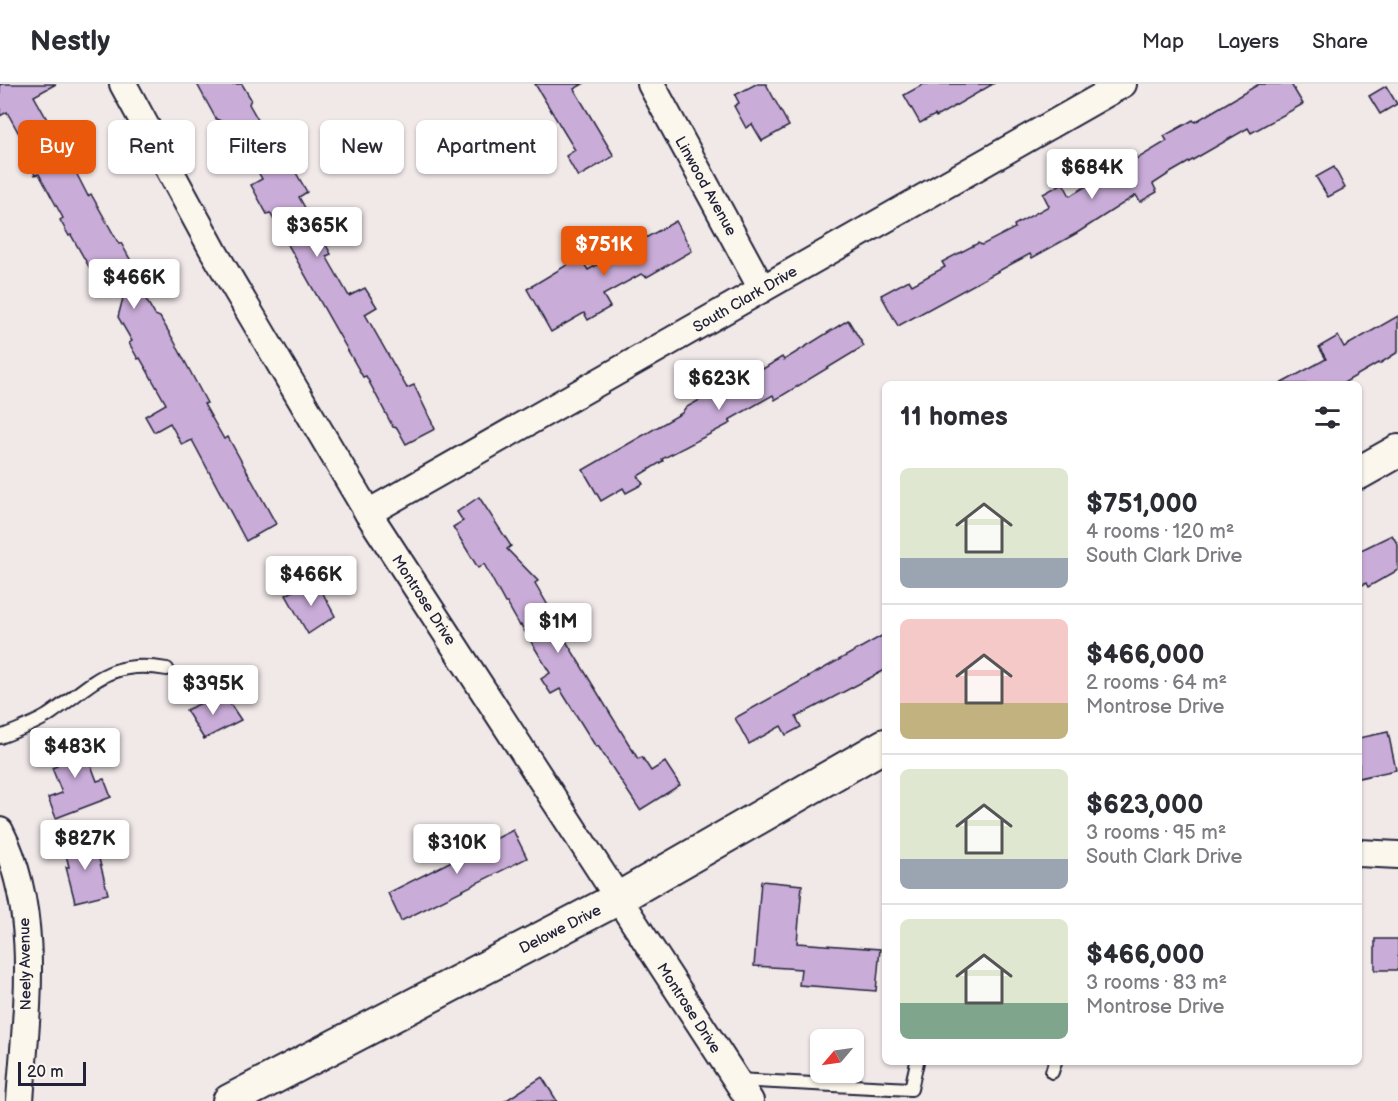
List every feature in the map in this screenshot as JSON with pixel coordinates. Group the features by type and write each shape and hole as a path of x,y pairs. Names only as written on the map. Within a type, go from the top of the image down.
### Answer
{"street":[{"name":"Montrose Drive","path":"123,84 214,252 368,513 750,1101"},
{"name":"Linwood Avenue","path":"651,84 762,289"},
{"name":"South Clark Drive","path":"368,513 1122,84"},
{"path":"1362,471 1398,450"},
{"name":"Delowe Drive","path":"229,1101 617,899 882,748"},
{"name":"Neely Avenue","path":"0,831 19,882 27,928 28,981 20,1101"},
{"path":"1362,853 1398,855"}],"lane":[{"path":"0,737 35,722 80,691 121,668 147,665 167,669"},
{"path":"736,1080 911,1089 916,1065"}],"building":[{"path":"0,84 56,84 34,96 47,120 18,120 18,132 7,112 0,116"},
{"path":"197,84 242,84 251,99 249,104 258,120 216,119"},
{"path":"535,84 583,84 574,89 614,156 578,177 566,156 575,150"},
{"path":"756,84 766,84 789,126 762,141 752,124 746,128 734,106 739,103 735,95"},
{"path":"924,84 993,84 936,117 935,115 920,123 904,95"},
{"path":"1259,84 1291,84 1303,104 1251,133 1248,128 1170,173 1153,184 1157,192 1140,202 1136,195 1077,233 1032,258 1030,254 898,326 881,295 909,280 912,285 945,267 942,262 978,243 982,245 1015,228 1014,225 1049,206 1043,194 1063,183 1070,196 1136,156 1137,159 1167,141 1164,136 1193,120 1195,122"},
{"path":"1386,86 1397,104 1380,114 1369,96"},
{"path":"1334,167 1345,188 1328,197 1316,177"},
{"path":"39,174 77,174 88,196 91,194 131,261 129,262 130,268 134,279 155,315 160,317 173,339 207,403 204,404 224,439 228,437 276,524 246,541 192,440 182,445 170,423 154,432 145,416 166,404 129,343 132,341 118,317 127,283 105,295 60,220 63,218"},
{"path":"259,174 297,174 307,192 299,197 331,254 326,256 349,296 365,288 377,307 365,314 407,388 414,385 435,429 406,444 397,428 393,427 366,376 363,377 270,213 267,214 251,185 262,179"},
{"path":"676,221 692,251 647,277 641,274 603,295 610,307 588,320 584,313 551,332 527,289 580,257 588,270"},
{"path":"1398,316 1398,352 1379,364 1347,381 1286,381 1326,359 1319,347 1338,336 1344,347"},
{"path":"848,320 864,346 775,400 773,395 729,420 731,423 662,459 663,461 638,476 643,484 626,493 623,488 601,501 583,470 682,413 685,408 761,366 763,369 782,357 784,360"},
{"path":"479,497 511,546 507,549 538,581 535,583 550,609 547,610 638,759 642,757 651,771 665,762 680,785 640,810 598,746 596,747 560,689 551,694 541,679 550,673 505,603 484,564 478,568 453,527 463,521 457,512"},
{"path":"1392,535 1398,545 1398,570 1368,587 1366,583 1362,585 1362,550"},
{"path":"311,581 317,592 321,590 335,616 308,634 286,595"},
{"path":"882,636 882,672 796,717 801,727 786,735 781,726 749,744 735,718"},
{"path":"223,693 241,720 204,739 186,710"},
{"path":"1388,732 1396,770 1362,777 1362,737"},
{"path":"80,736 97,781 104,779 111,797 56,818 48,798 62,793 52,768 57,766 50,747"},
{"path":"513,830 527,858 401,921 388,893"},
{"path":"94,839 108,894 75,902 66,867 69,867 64,846"},
{"path":"761,881 802,885 797,943 880,949 876,991 799,985 801,969 754,966"},
{"path":"1375,939 1398,939 1398,970 1375,970"},
{"path":"542,1077 557,1101 505,1101"}]}
